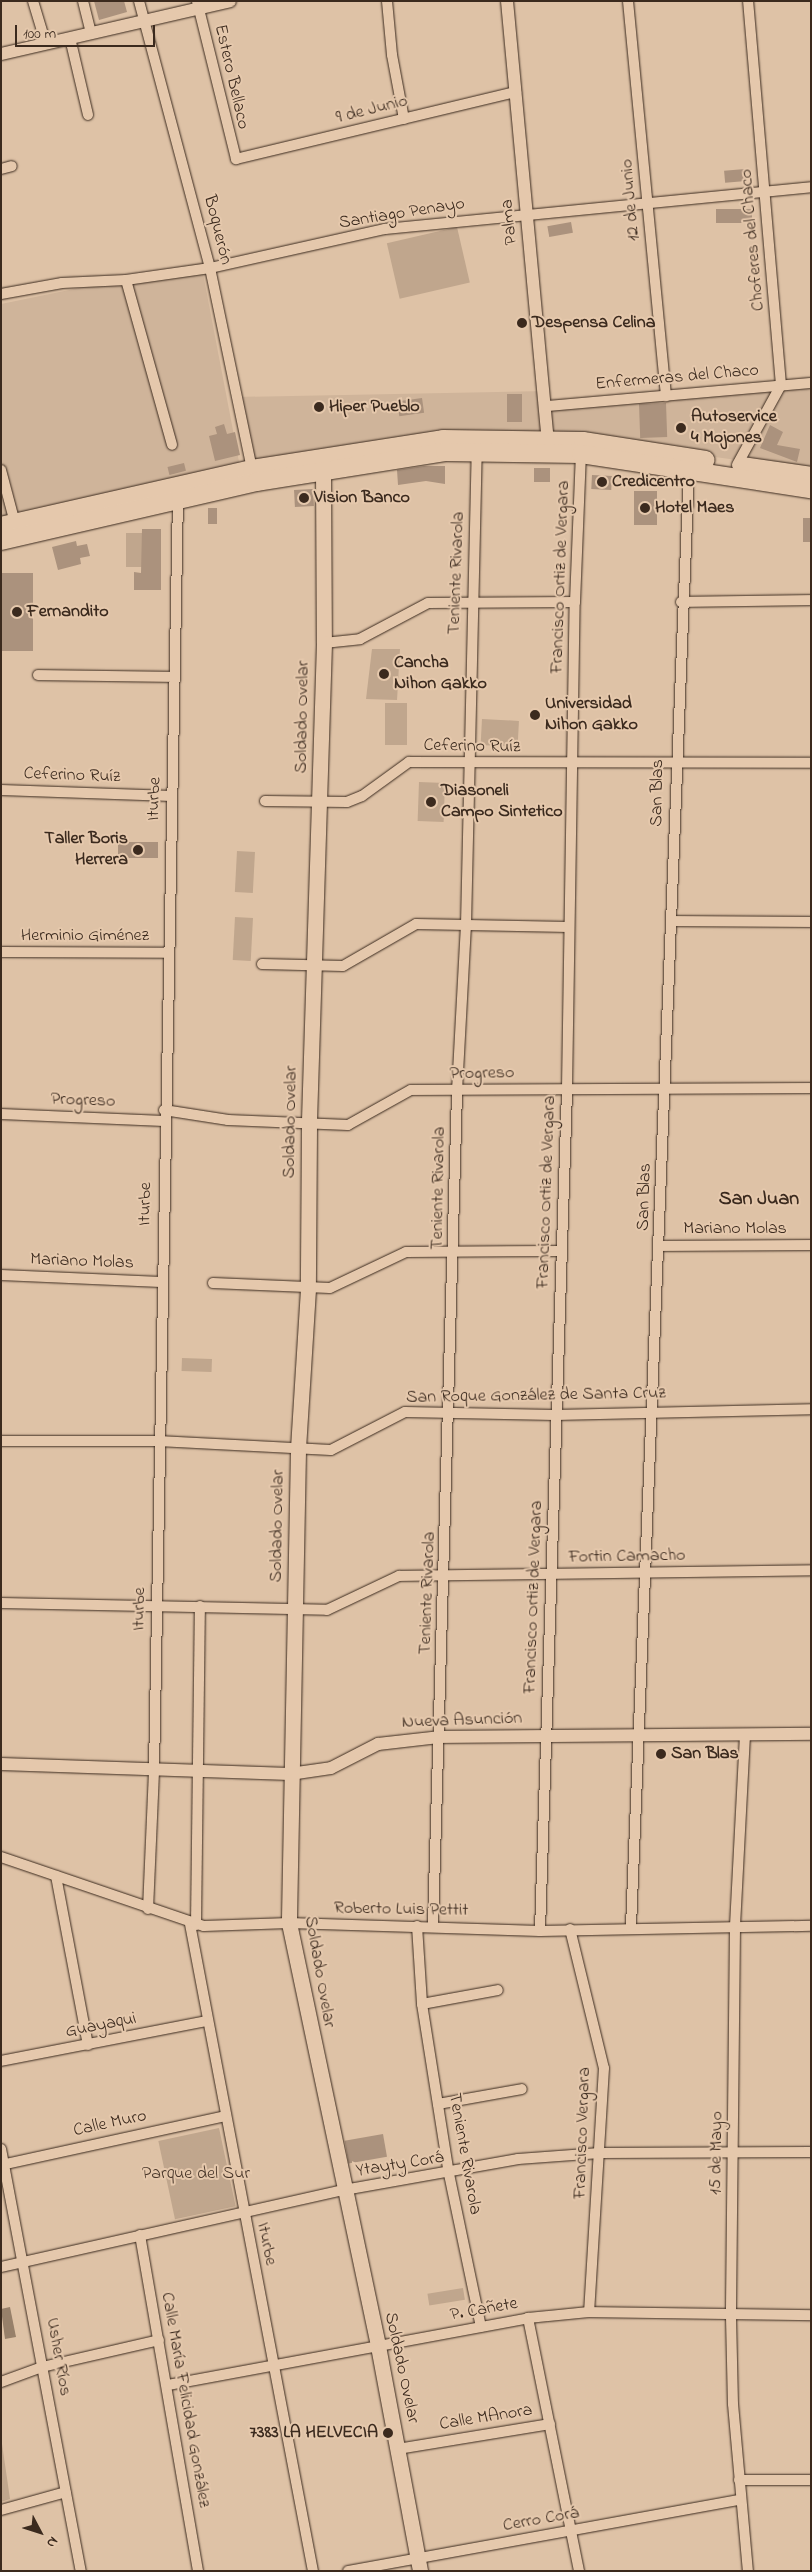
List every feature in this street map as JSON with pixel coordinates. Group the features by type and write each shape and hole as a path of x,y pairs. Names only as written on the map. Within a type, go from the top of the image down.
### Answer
{"highway":[{"path":"1,541 178,500 323,463 443,439 548,438 811,476"},
{"path":"8,524 252,469 477,450 581,454 811,489"}],"main road":[{"name":"Soldado Ovelar","path":"323,463 324,643 309,1126 308,1289 298,1450 290,1774 289,1924 378,2346 418,2565"}],"street":[{"path":"34,1 46,44"},
{"path":"83,1 91,33"},
{"name":"Boquerón","path":"139,1 210,268 252,469"},
{"path":"1,54 144,21 198,5 230,1"},
{"path":"387,1 404,118"},
{"name":"Palma","path":"507,1 547,406 548,438"},
{"name":"12 de Junio","path":"628,1 666,396"},
{"name":"Choferes del Chaco","path":"748,1 766,191 781,385"},
{"name":"Estero Bellaco","path":"198,5 236,159"},
{"path":"70,38 88,115"},
{"name":"9 de Junio","path":"236,159 516,92"},
{"path":"1,169 12,166"},
{"name":"Santiago Penayo","path":"1,294 62,283 126,280 210,268 385,230 648,201 811,187"},
{"path":"126,280 172,445"},
{"name":"Enfermeras del Chaco","path":"547,406 811,383"},
{"path":"737,465 781,385"},
{"name":"Teniente Rivarola","path":"432,1926 455,1251 457,1091 466,925 468,762 477,450"},
{"name":"Francisco Ortiz de Vergara","path":"540,1931 555,1415 567,1089 568,927 575,602 581,454"},
{"name":"San Blas","path":"631,1927 638,1736 647,1572 664,1088 672,921 681,602 689,469"},
{"path":"1,470 8,524"},
{"name":"Iturbe","path":"148,1909 154,1770 164,1115 178,500"},
{"path":"681,602 811,600"},
{"path":"324,643 360,639 428,603 575,602"},
{"path":"38,675 175,677"},
{"name":"Ceferino Ruíz","path":"265,801 347,802 362,796 409,762 572,765 675,762 811,763"},
{"name":"Ceferino Ruíz","path":"1,790 172,796"},
{"path":"672,921 811,922"},
{"path":"262,964 343,966 358,960 416,924 568,927"},
{"name":"Herminio Giménez","path":"1,952 168,953"},
{"name":"Progreso","path":"1,1114 164,1115 309,1126 348,1125 411,1090 811,1088"},
{"name":"Mariano Molas","path":"659,1246 811,1245"},
{"path":"214,1283 308,1289 330,1288 406,1252 562,1251"},
{"name":"Mariano Molas","path":"1,1276 161,1282"},
{"name":"San Roque González de Santa Cruz","path":"1,1441 158,1441 298,1450 331,1450 405,1412 555,1415 653,1410 811,1409"},
{"name":"Fortin Camacho","path":"1,1603 328,1610 400,1576 811,1570"},
{"name":"Iturbe","path":"200,1606 193,1924 206,2021 313,2571"},
{"name":"Nueva Asunción","path":"1,1764 290,1774 331,1768 378,1744 438,1737 811,1734"},
{"name":"15 de Mayo","path":"745,1735 735,1927 731,2317 740,2500 748,2571"},
{"name":"Roberto Luis Pettit","path":"1,1857 193,1924 241,1927 289,1924 432,1926 540,1931 631,1927 811,1926"},
{"path":"56,1876 88,2045"},
{"name":"Teniente Rivarola","path":"417,1926 422,2004 449,2174 481,2326"},
{"name":"Francisco Vergara","path":"570,1929 604,2068 589,2312"},
{"path":"422,2004 498,1990"},
{"name":"Guayaqui","path":"1,2061 206,2021"},
{"path":"438,2104 522,2089"},
{"name":"Calle Muro","path":"3,2165 225,2116"},
{"name":"Usher Ríos","path":"1,2149 25,2260 42,2367 81,2571"},
{"name":"Ytayty Corá","path":"1,2268 25,2260 243,2214 344,2190 449,2174 518,2159 600,2153 734,2154 811,2152"},
{"name":"Calle María Felicidad González","path":"140,2235 168,2385 198,2571"},
{"name":"P. Cañete","path":"168,2385 528,2318 589,2312 731,2317 811,2315"},
{"path":"528,2318 579,2571"},
{"path":"1,2382 42,2367 159,2340"},
{"name":"Calle MAnora","path":"398,2449 550,2424"},
{"path":"739,2480 811,2480"},
{"path":"1,2510 66,2492"},
{"name":"Cerro Corá","path":"348,2571 418,2565 572,2531 740,2500"}],"shaded area":[{"path":"201,263 240,467 1,521 1,304"},
{"path":"781,385 737,460 539,433 256,463 236,397 545,391 547,406"},
{"path":"811,385 811,472 743,462 786,388"},
{"path":"10,2307 16,2337 5,2339 1,2309"}],"green space":[{"path":"457,227 470,283 400,299 387,243"},
{"path":"126,533 142,533 142,567 126,567"},
{"name":"Cancha Nihon Gakko","path":"372,649 400,649 397,700 366,699"},
{"path":"385,703 407,703 407,745 385,745"},
{"path":"482,719 519,721 518,747 481,745"},
{"name":"Diasoneli Campo Sintetico","path":"419,782 445,783 444,822 418,821"},
{"path":"237,851 255,852 253,893 235,892"},
{"path":"235,917 253,918 251,961 233,960"},
{"path":"182,1358 212,1359 212,1372 182,1371"},
{"name":"Parque del Sur","path":"219,2128 236,2206 175,2219 158,2141"},
{"path":"463,2288 465,2300 429,2305 427,2294"},
{"path":"1,2437 10,2499 1,2502"}],"building":[{"path":"94,1 124,1 127,12 99,20"},
{"path":"745,169 746,181 725,183 724,171"},
{"path":"716,209 752,209 752,223 716,223"},
{"path":"571,222 573,233 549,237 547,226"},
{"path":"507,394 522,394 522,422 507,422"},
{"path":"422,398 424,413 399,416 397,401"},
{"path":"666,403 667,437 640,438 639,404"},
{"path":"224,424 227,434 235,432 240,455 215,461 209,436 217,434 215,427"},
{"path":"770,425 783,432 777,445 800,449 797,462 760,448"},
{"path":"184,463 186,471 169,475 168,467"},
{"path":"424,466 445,466 445,484 426,481 398,485 397,470"},
{"path":"534,468 550,468 550,482 534,482"},
{"name":"Credicentro","path":"592,475 612,476 611,490 591,489"},
{"name":"Vision Banco","path":"313,489 314,506 295,507 294,490"},
{"name":"Hotel Maes","path":"634,491 657,491 657,525 634,525"},
{"path":"208,508 217,508 217,524 208,524"},
{"path":"803,518 811,518 811,542 803,542"},
{"path":"142,529 161,529 161,590 134,590 134,572 141,573"},
{"path":"76,541 77,546 87,544 90,556 80,558 81,564 58,570 52,547"},
{"name":"Fernandito","path":"1,573 33,573 33,651 1,651"},
{"name":"Taller Boris Herrera","path":"118,842 158,842 158,858 118,858"},
{"path":"383,2134 387,2157 349,2163 345,2141"}],"place":[{"name":"Despensa Celina","path":"522,323"},
{"name":"Hiper Pueblo","path":"319,407"},
{"name":"Autoservice 4 Mojones","path":"681,428"},
{"name":"Credicentro","path":"602,482"},
{"name":"Vision Banco","path":"304,498"},
{"name":"Hotel Maes","path":"645,508"},
{"name":"Fernandito","path":"17,612"},
{"name":"Cancha Nihon Gakko","path":"384,674"},
{"name":"Universidad Nihon Gakko","path":"535,715"},
{"name":"Diasoneli Campo Sintetico","path":"431,802"},
{"name":"Taller Boris Herrera","path":"138,850"},
{"name":"San Blas","path":"661,1754"},
{"name":"7383 LA HELVECIA","path":"388,2433"}],"district":[{"name":"San Juan","path":"759,1199"}]}
